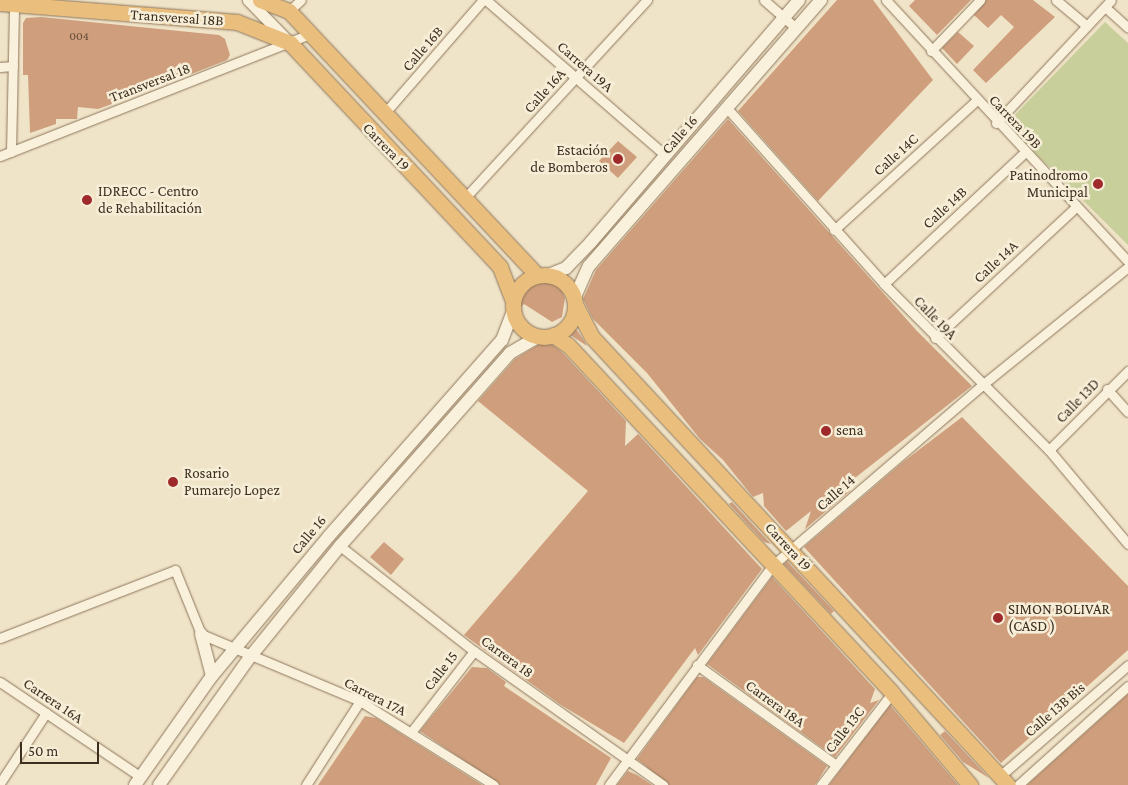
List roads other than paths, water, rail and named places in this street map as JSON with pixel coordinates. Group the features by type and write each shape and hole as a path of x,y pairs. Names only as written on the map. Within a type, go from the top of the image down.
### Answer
{"highway":[{"path":"260,0 284,6"},
{"name":"Transversal 18B","path":"7,4 237,22 290,43"},
{"name":"Carrera 19","path":"284,6 463,200 543,275"},
{"name":"Carrera 19","path":"290,43 500,267 513,306"},
{"path":"543,275 563,281 575,302 571,321 546,336 520,326 513,306 519,286 543,275"},
{"name":"Carrera 19","path":"575,302 592,337 1004,781"},
{"name":"Carrera 19","path":"546,336 568,345 892,693 970,785"}],"main road":[{"name":"Calle 16","path":"543,275 575,259 799,0"},
{"name":"Calle 16","path":"575,302 589,266 821,0"},
{"name":"Calle 16","path":"138,781 212,676 329,536 502,340 513,306"},
{"name":"Calle 16","path":"162,784 250,657 340,546 510,353 546,336"},
{"path":"202,634 212,676"}],"street":[{"name":"Carrera 19","path":"248,0 290,43"},
{"path":"284,6 301,0"},
{"name":"Carrera 19A","path":"484,0 665,155"},
{"name":"Calle 16B","path":"383,115 484,0"},
{"name":"Calle 16A","path":"463,200 647,0"},
{"path":"764,0 796,28"},
{"name":"Carrera 19B","path":"886,0 996,123 1128,261"},
{"path":"931,51 980,0"},
{"path":"1056,0 1087,26"},
{"path":"996,123 1108,3 1128,28"},
{"path":"7,4 13,66 11,152"},
{"name":"Transversal 18","path":"0,156 310,34"},
{"path":"0,67 13,66"},
{"name":"Calle 14C","path":"834,230 976,101"},
{"name":"Calle 19A","path":"726,107 884,284 981,386 1049,450 1128,544"},
{"name":"Calle 14B","path":"884,284 1025,152"},
{"name":"Calle 14A","path":"935,338 1076,207"},
{"name":"Calle 14","path":"609,785 697,665 774,565 981,386 1128,267"},
{"name":"Calle 13D","path":"1049,450 1107,389 1128,371"},
{"path":"1107,389 1128,412"},
{"name":"Carrera 18","path":"340,546 474,651 663,785"},
{"path":"0,638 175,570 202,634"},
{"name":"Carrera 17A","path":"202,634 250,657 360,701 412,731 494,785"},
{"name":"Calle 15","path":"412,731 474,651"},
{"name":"Carrera 18A","path":"697,665 836,765"},
{"name":"Calle 13B Bis","path":"1004,781 1128,665"},
{"name":"Carrera 16A","path":"1,685 46,713 138,781"},
{"name":"Calle 13B Bis","path":"1018,785 1128,686"},
{"name":"Calle 13C","path":"820,785 892,693"},
{"path":"306,785 360,701"},
{"path":"0,783 46,713"}],"place":[{"name":"Estación de Bomberos","path":"618,159"},
{"name":"Patinodromo Municipal","path":"1098,184"},
{"name":"IDRECC - Centro de Rehabilitación","path":"87,200"},
{"name":"sena","path":"826,431"},
{"name":"Rosario Pumarejo Lopez","path":"173,482"},
{"name":"SIMON BOLIVAR (CASD )","path":"998,618"}]}
